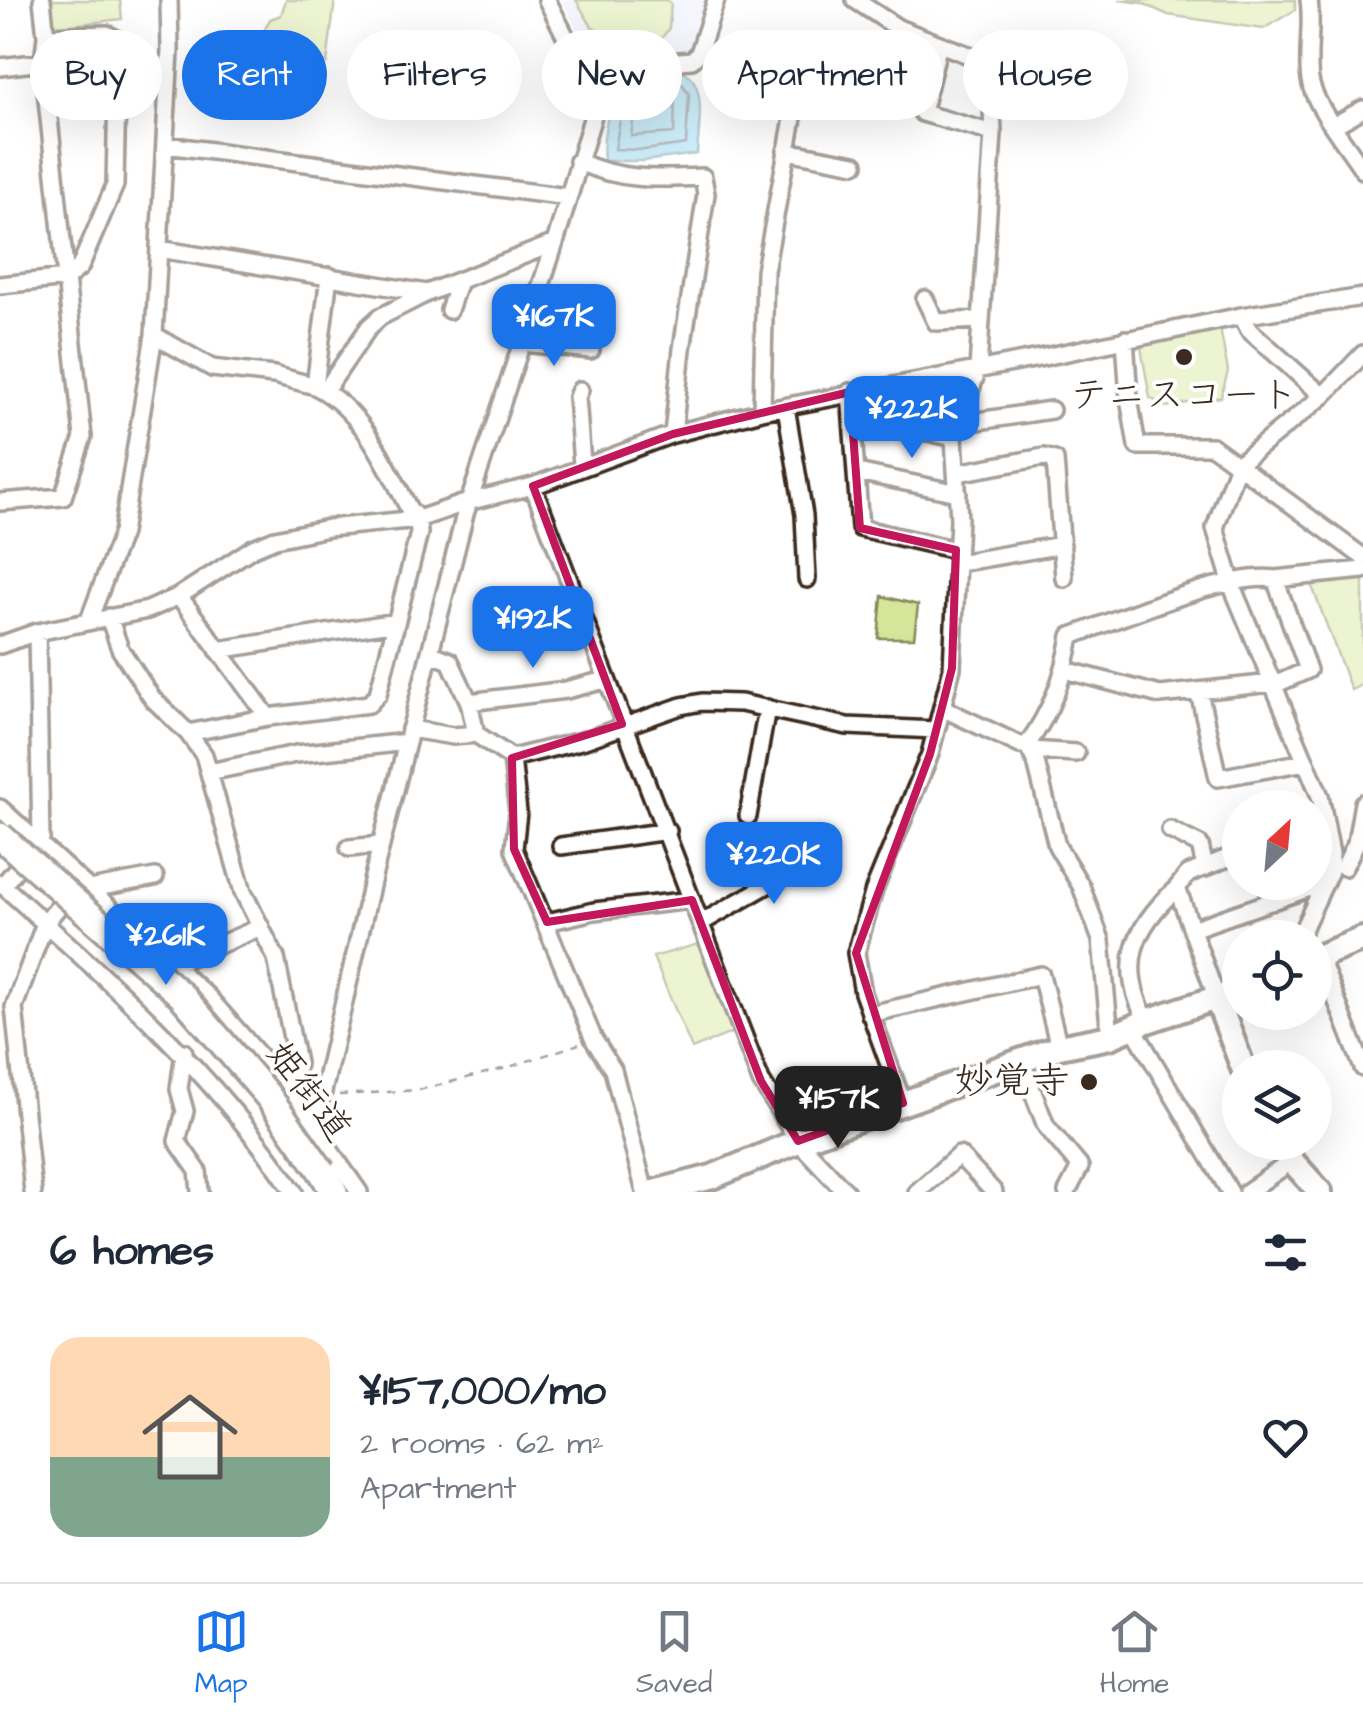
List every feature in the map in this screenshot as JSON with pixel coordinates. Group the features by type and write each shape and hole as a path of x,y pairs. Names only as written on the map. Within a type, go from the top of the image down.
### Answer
{"main road":[{"name":"姫街道","path":"0,836 180,995 268,1096 315,1186"},
{"name":"姫街道","path":"0,856 170,1009 242,1090 315,1186"}],"street":[{"path":"42,0 45,30"},
{"path":"89,620 122,533 154,335 166,145 169,0"},
{"path":"547,0 562,30"},
{"path":"682,61 692,60 699,53 716,0"},
{"path":"856,0 903,30"},
{"path":"1309,0 1310,79 1315,96 1363,170"},
{"path":"903,1103 863,993 856,953 874,890 930,754 952,668 957,556 956,431 978,369 993,132 991,84 985,67 943,45"},
{"path":"0,66 30,63"},
{"path":"1335,126 1363,109"},
{"path":"943,119 993,132"},
{"path":"0,502 63,496 83,437 49,120"},
{"path":"0,285 67,278 80,267 115,185 116,120"},
{"path":"310,1120 322,1096 381,845 471,501 591,120"},
{"path":"762,411 765,271 792,120"},
{"path":"166,145 568,197"},
{"path":"786,150 855,164"},
{"path":"578,161 606,175 645,180 703,177 706,194 672,434"},
{"path":"320,388 380,317 428,293 554,243"},
{"path":"160,250 428,293"},
{"path":"320,388 329,276"},
{"path":"449,310 459,281"},
{"path":"0,645 37,632 148,610 179,596 253,548 276,539 328,528 418,519 532,486 672,434 762,411 1240,316 1363,297"},
{"path":"925,299 936,322 981,320"},
{"path":"1240,316 1249,330 1323,396"},
{"path":"154,335 212,368 274,376 320,388 367,432 418,519 420,532 378,694 369,704 268,717 188,733"},
{"path":"1125,339 1137,446 1212,446 1363,556"},
{"path":"522,343 591,350"},
{"path":"1317,790 1270,684 1215,528 1238,464 1323,396 1363,354"},
{"path":"580,390 576,397 582,465"},
{"path":"850,392 860,528 957,556 1062,546"},
{"path":"786,407 804,515 807,579"},
{"path":"852,415 956,431 1051,410"},
{"path":"957,474 1044,457 1056,460 1064,578"},
{"path":"857,472 958,493"},
{"path":"532,486 622,724 668,831 761,1081 798,1141 846,1192"},
{"path":"1110,1037 1101,940 1081,886 1057,846 1029,747 1052,708 1071,636 1232,582 1363,570"},
{"path":"1065,670 1151,695 1270,684 1308,670 1274,580"},
{"path":"179,596 268,717"},
{"path":"109,617 120,648 152,698 188,733 204,755 242,892 276,958 285,991 297,1062 292,1095"},
{"path":"218,650 396,622"},
{"path":"37,632 41,839 1,884 184,1052 268,1154 315,1186"},
{"path":"430,652 450,661 468,702 476,734"},
{"path":"468,702 566,690 605,680"},
{"path":"1199,692 1218,778 1304,762"},
{"path":"209,772 409,735 476,734 512,758 585,740 622,724 702,702 741,702 847,726 936,730"},
{"path":"748,816 766,708"},
{"path":"942,708 1020,745 1076,753"},
{"path":"512,758 518,812 514,849 594,1040 613,1070 645,1192"},
{"path":"1332,875 1356,844 1363,802"},
{"path":"0,808 208,997 292,1095 359,1192"},
{"path":"1170,830 1200,845 1205,868"},
{"path":"561,846 668,831"},
{"path":"349,848 381,845"},
{"path":"701,923 771,883 779,861 778,848"},
{"path":"1332,856 1337,869"},
{"path":"1222,861 1188,874 1144,921 1130,968 1140,1025 1230,1192"},
{"path":"1337,869 1363,868"},
{"path":"32,1192 14,1006 44,922 85,885 156,877"},
{"path":"1176,888 1236,1050"},
{"path":"547,922 594,910 692,900"},
{"path":"1192,930 1277,900"},
{"path":"174,964 262,926"},
{"path":"1332,951 1363,939"},
{"path":"870,1014 1042,975 1059,1047"},
{"path":"1332,993 1363,1068"},
{"path":"654,1192 717,1184 798,1141 1059,1047 1110,1037 1222,997"},
{"path":"184,1052 180,1088 185,1110 177,1141 198,1170 200,1192"},
{"path":"1021,1061 1046,1126 1080,1167 1066,1192"},
{"path":"916,1192 959,1155 994,1192"},
{"path":"1248,1192 1278,1160"},
{"path":"1293,1160 1320,1192"}],"path":[{"path":"322,1096 419,1090 594,1040"}],"highlighted area":[{"path":"850,392 860,528 956,550 952,668 930,754 856,953 903,1103 798,1141 761,1081 692,900 547,922 514,849 512,758 622,724 533,486 673,434"}],"shaded area":[{"path":"562,0 707,0 698,37 688,54 682,54 682,30 577,30"}],"green space":[{"path":"49,0 120,0 122,19 55,27 51,25"},
{"path":"286,0 335,0 327,63 327,30 264,30 270,19 281,15"},
{"path":"576,0 671,3 668,30 592,27"},
{"path":"1119,0 1295,0 1295,10 1263,29 1168,15 1142,3"},
{"name":"テニスコート","path":"1220,328 1228,371 1221,397 1166,407 1150,398 1140,342"},
{"path":"1363,573 1363,684 1351,690 1309,578"},
{"path":"882,596 918,605 914,638 878,638"},
{"path":"702,943 736,1031 692,1049 653,957"}],"water":[{"path":"682,72 692,79 699,98 697,154 604,161 607,120 682,120"}],"place":[{"name":"テニスコート","path":"1184,357"},
{"name":"妙覚寺","path":"1089,1082"}]}
